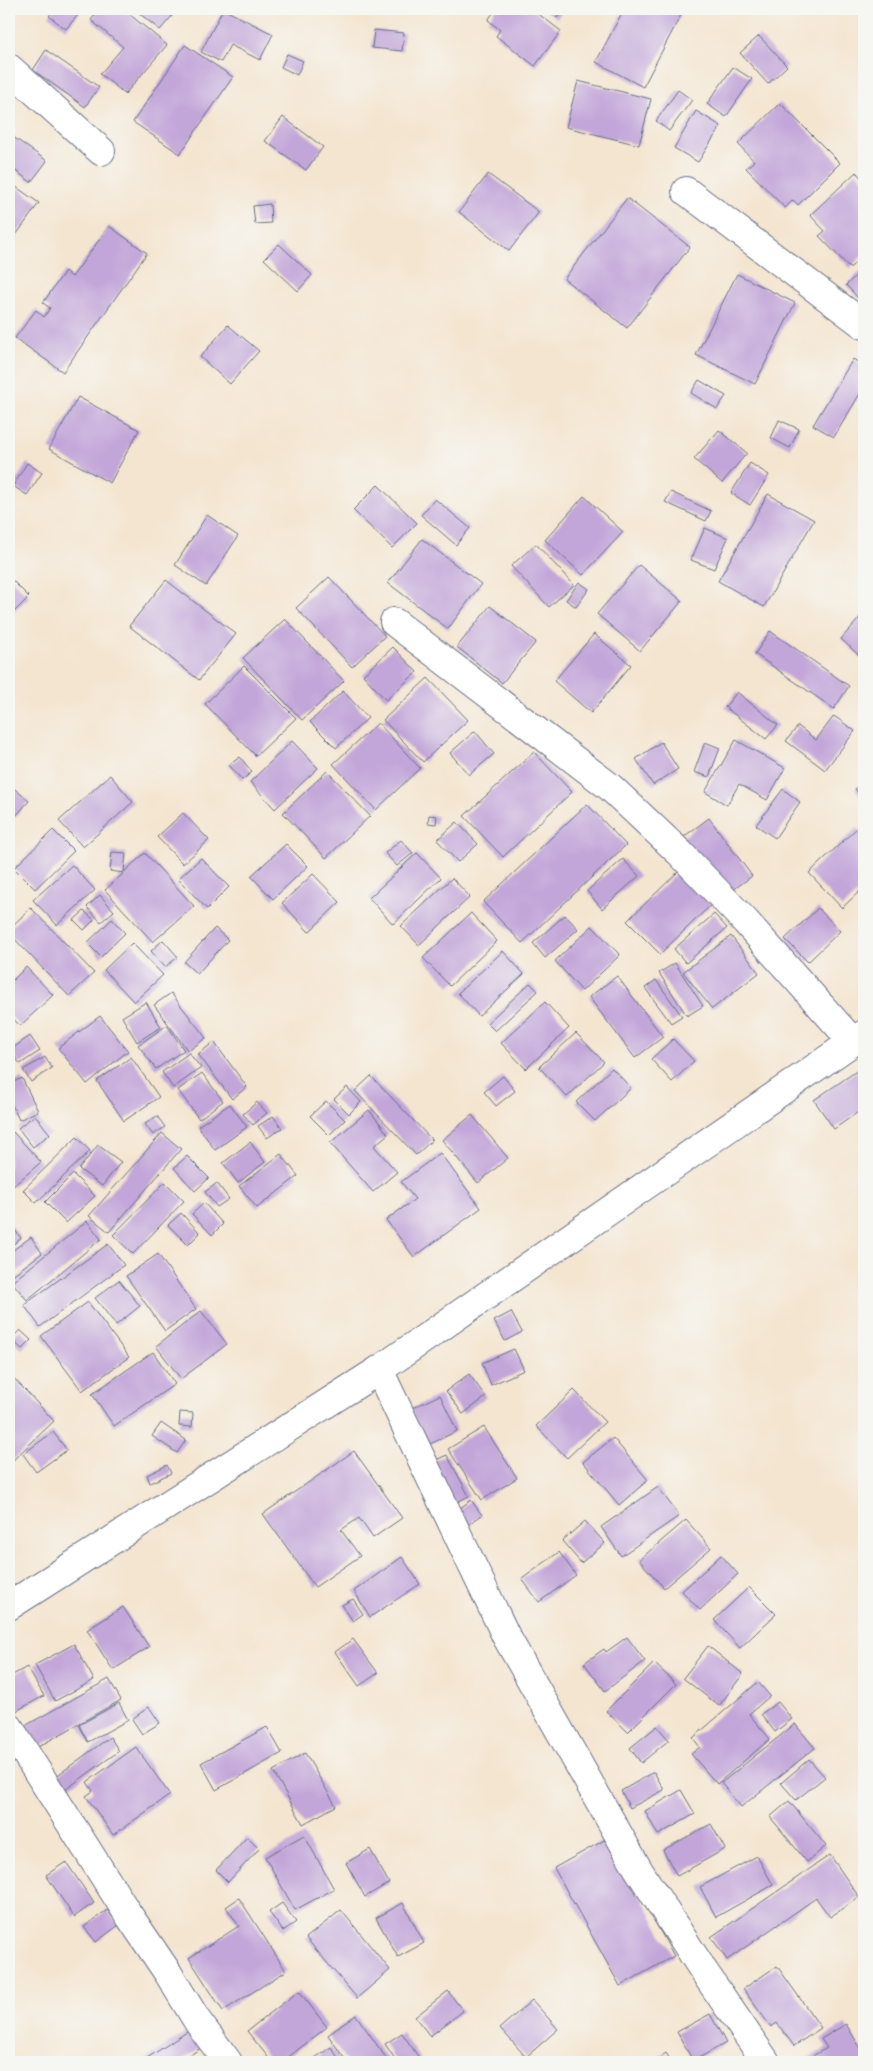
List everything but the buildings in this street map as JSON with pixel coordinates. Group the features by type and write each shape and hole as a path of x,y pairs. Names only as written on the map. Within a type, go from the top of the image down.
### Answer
{"street":[{"path":"9,68 101,151"},
{"path":"686,191 864,325"},
{"path":"9,1606 379,1370 859,1038 680,853 610,787 394,622"},
{"path":"379,1370 506,1636 638,1869 704,1973 766,2062"},
{"path":"9,1726 198,2022 228,2062"}]}
